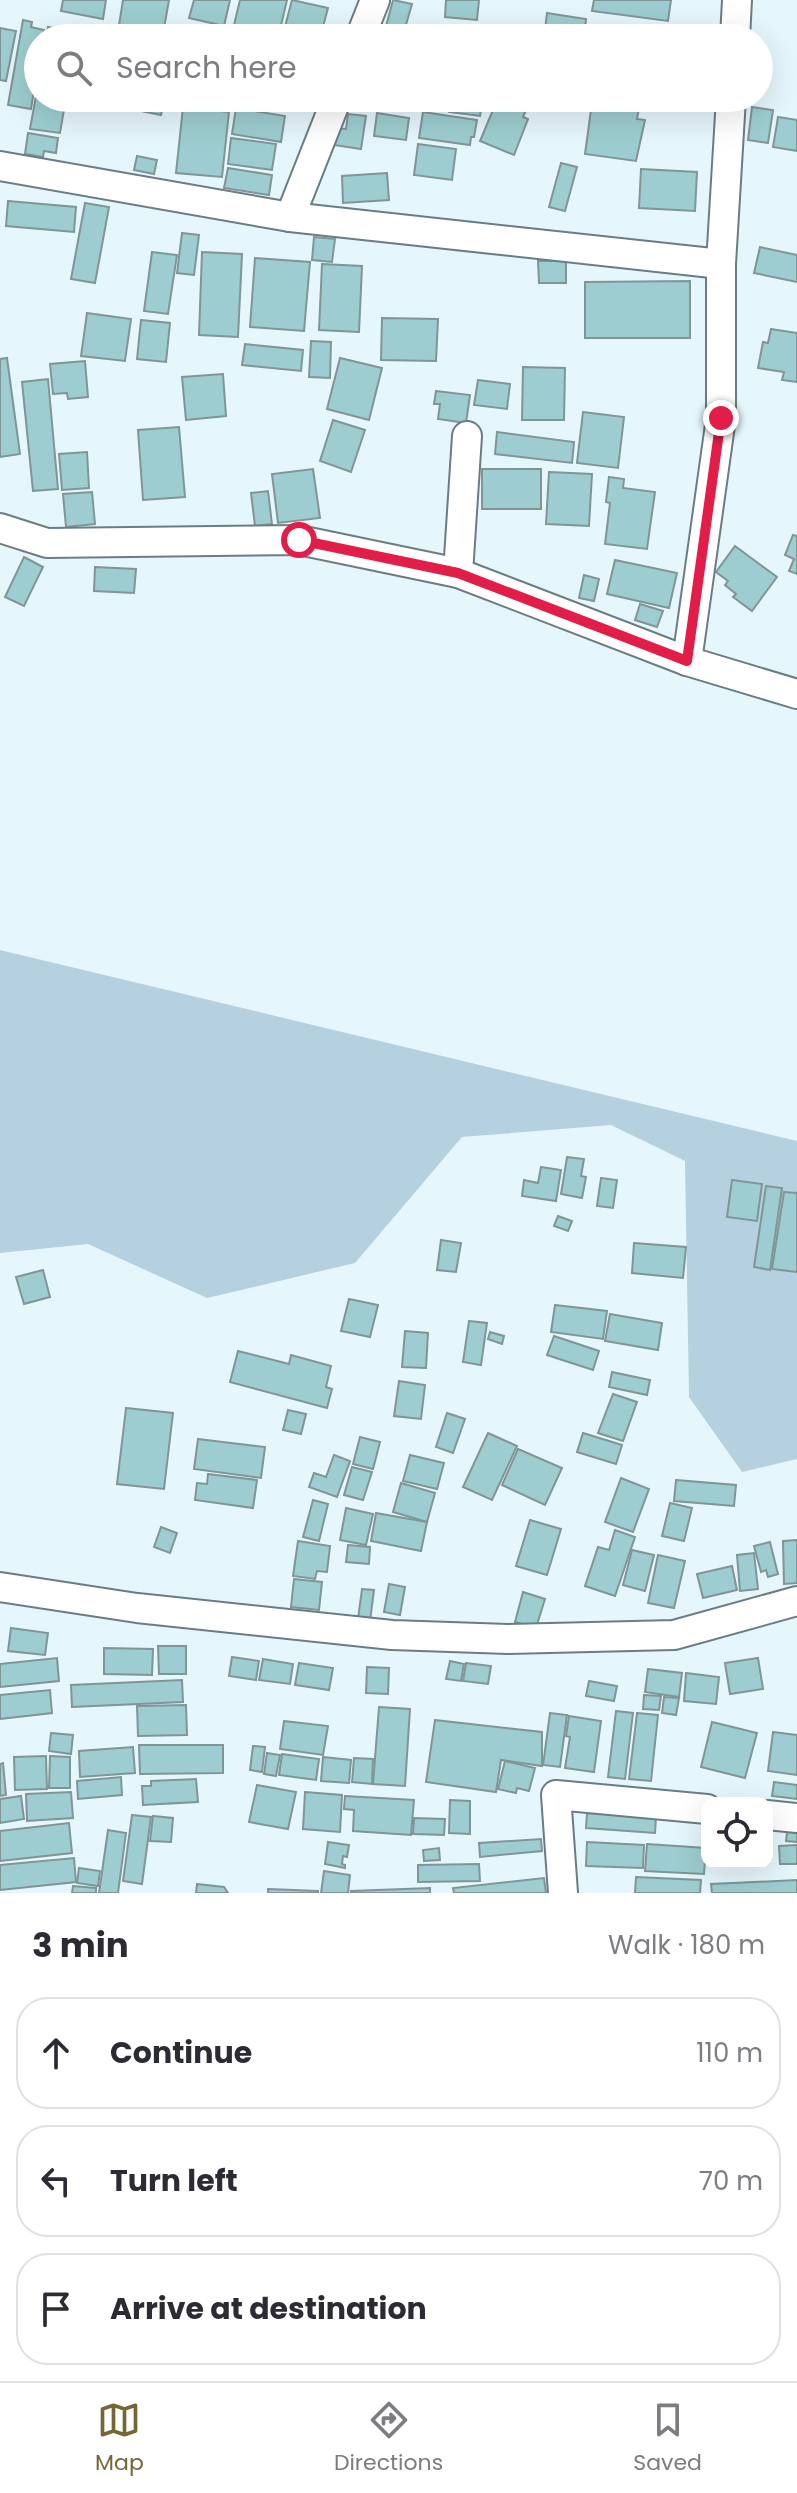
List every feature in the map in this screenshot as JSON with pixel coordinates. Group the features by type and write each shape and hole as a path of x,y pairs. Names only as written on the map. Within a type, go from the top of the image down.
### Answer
{"street":[{"path":"366,24 375,0"},
{"path":"736,24 737,0"},
{"path":"290,217 331,112"},
{"path":"687,661 721,418 721,264 730,112"},
{"path":"0,166 290,217 721,264"},
{"path":"458,573 467,436"},
{"path":"0,528 47,543 299,540 458,573 687,661 797,694"},
{"path":"0,1587 137,1608 392,1635 508,1639 674,1635 797,1601"},
{"path":"563,1893 556,1795 701,1808"},
{"path":"773,1816 797,1818"}],"shaded area":[{"path":"0,950 797,1141 797,1459 742,1472 689,1397 685,1161 611,1125 462,1137 355,1263 207,1298 88,1244 0,1253"}],"building":[{"path":"63,0 106,0 103,19 61,11"},
{"path":"123,0 169,0 165,24 119,24"},
{"path":"194,0 230,0 224,24 189,18"},
{"path":"240,0 287,0 281,24 234,24"},
{"path":"292,0 328,8 324,24 286,24"},
{"path":"393,0 412,4 406,24 387,24"},
{"path":"446,0 479,0 477,20 445,17"},
{"path":"594,0 671,0 668,21 592,11"},
{"path":"547,13 586,19 585,24 546,24"},
{"path":"23,20 32,22 24,24 24,108 8,105"},
{"path":"0,28 16,31 6,81 0,80"},
{"path":"33,112 64,112 60,133 30,129"},
{"path":"182,112 229,112 222,177 176,173"},
{"path":"235,112 285,116 281,142 232,134"},
{"path":"423,112 477,120 470,145 419,138"},
{"path":"449,112 481,112 480,116"},
{"path":"492,112 525,112 523,117 528,119 514,155 480,141"},
{"path":"591,112 638,112 637,119 645,120 636,161 585,154"},
{"path":"751,112 773,112 768,143 748,140"},
{"path":"377,113 409,118 406,140 374,136"},
{"path":"348,114 366,116 361,149 334,145 337,128 346,129"},
{"path":"778,117 797,120 797,151 773,147"},
{"path":"28,133 58,138 56,153 44,151 43,157 25,154"},
{"path":"231,138 276,144 272,170 228,164"},
{"path":"418,144 456,149 452,180 414,175"},
{"path":"137,156 157,160 154,174 134,170"},
{"path":"561,163 577,167 565,211 549,207"},
{"path":"228,168 272,175 269,195 224,188"},
{"path":"641,169 697,172 695,211 639,208"},
{"path":"387,173 389,200 343,203 342,176"},
{"path":"8,201 76,207 74,232 6,226"},
{"path":"85,203 109,207 95,283 71,279"},
{"path":"182,233 199,235 194,275 177,273"},
{"path":"314,237 335,239 332,262 312,260"},
{"path":"760,247 797,255 797,282 754,273"},
{"path":"152,252 177,255 168,314 144,311"},
{"path":"202,252 242,254 238,337 199,335"},
{"path":"255,258 310,262 304,331 250,327"},
{"path":"538,261 566,261 566,283 539,283"},
{"path":"322,264 362,266 359,332 319,330"},
{"path":"690,281 690,338 585,338 585,282"},
{"path":"87,313 131,319 125,361 81,356"},
{"path":"382,318 438,319 436,361 381,360"},
{"path":"141,320 170,323 166,362 137,359"},
{"path":"771,329 797,333 797,382 782,380 784,372 758,368 763,342 768,343"},
{"path":"311,341 331,342 330,378 309,377"},
{"path":"245,344 303,350 301,371 242,365"},
{"path":"7,358 20,454 0,457 0,359"},
{"path":"340,358 382,368 369,420 327,409"},
{"path":"85,361 88,397 68,399 67,393 53,394 50,364"},
{"path":"523,367 565,368 564,420 522,420"},
{"path":"223,374 226,416 186,420 182,377"},
{"path":"48,379 58,489 33,491 22,382"},
{"path":"478,380 510,384 507,409 474,405"},
{"path":"436,391 470,395 466,423 438,419 440,404 434,404"},
{"path":"583,412 624,417 618,468 577,463"},
{"path":"333,420 365,430 351,472 320,461"},
{"path":"179,427 185,497 143,500 138,430"},
{"path":"497,432 574,442 572,463 495,454"},
{"path":"87,452 89,488 62,490 59,454"},
{"path":"313,469 320,518 278,523 272,474"},
{"path":"482,469 541,469 541,509 482,509"},
{"path":"549,472 592,474 589,526 546,524"},
{"path":"609,477 624,479 623,488 655,492 647,549 605,544 610,503 606,502"},
{"path":"268,491 272,524 255,526 251,493"},
{"path":"92,492 95,524 66,527 63,494"},
{"path":"793,535 797,536 797,574 789,571 794,559 785,555"},
{"path":"735,546 777,577 752,611 733,597 736,594 725,585 728,581 716,572"},
{"path":"24,557 43,567 24,606 5,597"},
{"path":"615,560 677,573 669,608 607,594"},
{"path":"95,567 136,569 134,593 94,591"},
{"path":"584,575 599,579 594,601 579,598"},
{"path":"640,604 663,611 657,627 635,620"},
{"path":"567,1157 584,1159 581,1176 586,1177 582,1198 561,1194"},
{"path":"541,1167 561,1170 556,1201 522,1196 524,1180 538,1183"},
{"path":"601,1178 617,1180 613,1208 597,1206"},
{"path":"732,1180 762,1184 757,1221 727,1217"},
{"path":"766,1186 782,1188 770,1270 754,1267"},
{"path":"784,1192 797,1193 797,1272 772,1269"},
{"path":"558,1216 572,1221 568,1231 554,1226"},
{"path":"441,1240 461,1243 456,1272 437,1270"},
{"path":"634,1243 686,1247 683,1278 632,1273"},
{"path":"43,1270 50,1297 24,1304 16,1277"},
{"path":"349,1299 378,1305 370,1337 341,1331"},
{"path":"555,1305 607,1311 603,1339 551,1332"},
{"path":"610,1314 662,1323 658,1350 605,1341"},
{"path":"469,1321 487,1323 481,1365 463,1362"},
{"path":"405,1331 428,1333 426,1368 402,1367"},
{"path":"490,1332 504,1336 502,1344 488,1339"},
{"path":"554,1336 599,1351 593,1370 547,1355"},
{"path":"238,1351 289,1364 291,1355 331,1366 326,1387 332,1389 327,1408 230,1382"},
{"path":"612,1372 650,1380 647,1395 609,1387"},
{"path":"399,1381 425,1385 421,1419 394,1416"},
{"path":"613,1394 637,1402 623,1441 598,1433"},
{"path":"126,1408 173,1413 164,1489 117,1484"},
{"path":"288,1410 306,1414 301,1434 283,1430"},
{"path":"447,1413 465,1419 453,1453 436,1447"},
{"path":"488,1433 517,1446 492,1500 463,1487"},
{"path":"583,1433 622,1445 616,1464 577,1452"},
{"path":"360,1437 380,1442 373,1469 353,1464"},
{"path":"198,1439 265,1447 261,1478 194,1469"},
{"path":"518,1449 562,1468 545,1505 502,1485"},
{"path":"334,1455 350,1461 337,1497 309,1487 314,1473 326,1477"},
{"path":"410,1455 444,1463 437,1489 403,1481"},
{"path":"352,1467 372,1472 363,1500 344,1495"},
{"path":"208,1474 257,1480 253,1508 195,1500 197,1483 207,1484"},
{"path":"621,1478 649,1489 633,1532 605,1522"},
{"path":"676,1480 736,1485 734,1506 674,1501"},
{"path":"401,1483 435,1493 427,1522 393,1512"},
{"path":"313,1500 328,1504 319,1541 303,1537"},
{"path":"670,1503 692,1508 684,1541 662,1536"},
{"path":"346,1508 373,1514 366,1545 340,1540"},
{"path":"376,1513 427,1522 421,1551 371,1541"},
{"path":"530,1520 561,1529 547,1575 516,1566"},
{"path":"161,1527 177,1533 170,1553 154,1547"},
{"path":"615,1530 635,1537 615,1596 585,1586 598,1547 609,1550"},
{"path":"797,1540 797,1583 784,1584 783,1541"},
{"path":"298,1541 330,1546 327,1572 317,1571 315,1579 293,1576"},
{"path":"770,1542 778,1574 768,1577 766,1570 761,1572 754,1546"},
{"path":"348,1545 370,1547 369,1564 346,1562"},
{"path":"632,1550 654,1555 645,1591 623,1585"},
{"path":"754,1553 758,1589 740,1591 737,1555"},
{"path":"658,1555 685,1561 674,1608 648,1603"},
{"path":"732,1566 737,1590 703,1598 697,1574"},
{"path":"294,1579 322,1582 319,1610 291,1607"},
{"path":"389,1584 405,1587 400,1615 384,1612"},
{"path":"362,1589 374,1590 370,1621 358,1619"},
{"path":"523,1592 545,1599 536,1628 515,1622"},
{"path":"11,1628 48,1633 45,1655 8,1651"},
{"path":"158,1646 186,1646 186,1674 159,1674"},
{"path":"104,1648 153,1649 152,1675 104,1674"},
{"path":"232,1657 259,1661 256,1680 229,1676"},
{"path":"57,1658 59,1681 0,1687 0,1664"},
{"path":"758,1658 763,1689 730,1694 725,1663"},
{"path":"263,1659 293,1664 290,1684 259,1680"},
{"path":"450,1661 464,1664 461,1681 446,1679"},
{"path":"299,1663 333,1668 329,1690 295,1685"},
{"path":"466,1663 491,1666 488,1684 463,1681"},
{"path":"367,1667 389,1668 388,1694 366,1693"},
{"path":"648,1669 682,1673 679,1697 645,1692"},
{"path":"686,1673 719,1677 716,1704 684,1701"},
{"path":"182,1680 183,1702 72,1707 71,1685"},
{"path":"589,1681 617,1686 614,1701 586,1696"},
{"path":"50,1690 52,1713 0,1719 0,1695"},
{"path":"644,1695 661,1696 659,1710 643,1709"},
{"path":"664,1697 679,1698 676,1715 662,1713"},
{"path":"186,1705 187,1735 138,1736 137,1706"},
{"path":"379,1707 410,1709 405,1786 373,1784"},
{"path":"616,1711 633,1713 625,1779 608,1777"},
{"path":"550,1713 567,1715 560,1767 543,1765"},
{"path":"637,1713 658,1715 651,1781 629,1779"},
{"path":"569,1716 601,1721 594,1772 565,1768 570,1737 566,1736"},
{"path":"435,1720 542,1732 542,1766 501,1760 496,1792 426,1782"},
{"path":"284,1721 328,1726 323,1755 280,1749"},
{"path":"712,1722 757,1733 745,1778 701,1767"},
{"path":"773,1732 797,1735 797,1775 768,1771"},
{"path":"51,1733 73,1735 71,1754 49,1751"},
{"path":"139,1745 223,1745 223,1773 140,1774"},
{"path":"253,1746 265,1747 262,1772 250,1770"},
{"path":"133,1747 135,1773 80,1777 79,1751"},
{"path":"267,1753 280,1755 276,1776 264,1774"},
{"path":"282,1754 319,1759 316,1780 279,1775"},
{"path":"46,1756 47,1789 15,1790 14,1757"},
{"path":"50,1756 70,1757 70,1788 49,1788"},
{"path":"323,1757 351,1760 349,1783 321,1781"},
{"path":"354,1758 373,1759 372,1784 352,1782"},
{"path":"505,1761 535,1768 529,1791 517,1788 516,1793 498,1789"},
{"path":"3,1763 6,1795 0,1796 0,1764"},
{"path":"121,1777 122,1795 78,1799 77,1781"},
{"path":"196,1779 198,1802 143,1805 142,1786 151,1786 151,1781"},
{"path":"774,1782 797,1785 797,1799 772,1796"},
{"path":"257,1785 296,1792 288,1829 249,1822"},
{"path":"71,1792 73,1818 27,1821 26,1794"},
{"path":"305,1792 342,1795 340,1832 303,1829"},
{"path":"21,1796 24,1819 0,1823 0,1799"},
{"path":"345,1796 414,1800 411,1835 353,1831 354,1810 344,1809"},
{"path":"450,1800 470,1801 470,1834 449,1833"},
{"path":"587,1813 656,1817 655,1833 586,1828"},
{"path":"132,1815 151,1817 142,1884 123,1881"},
{"path":"153,1816 173,1818 171,1842 150,1841"},
{"path":"414,1818 445,1819 444,1835 413,1834"},
{"path":"69,1823 72,1853 0,1861 0,1831"},
{"path":"788,1823 797,1824 797,1842 786,1841"},
{"path":"108,1830 126,1833 118,1893 99,1893"},
{"path":"541,1839 542,1851 480,1857 479,1843"},
{"path":"328,1842 349,1845 347,1857 343,1856 345,1868 325,1864"},
{"path":"587,1842 644,1845 643,1868 586,1866"},
{"path":"647,1844 701,1848 701,1869 704,1869 704,1874 645,1871"},
{"path":"797,1845 797,1864 780,1864 779,1846"},
{"path":"439,1848 440,1860 424,1861 423,1850"},
{"path":"74,1858 76,1882 0,1890 0,1865"},
{"path":"479,1864 480,1881 418,1882 418,1865"},
{"path":"79,1868 100,1871 98,1886 77,1883"},
{"path":"324,1871 350,1875 348,1893 321,1893"},
{"path":"636,1877 701,1880 700,1893 635,1893"},
{"path":"544,1878 546,1893 454,1893 453,1888"},
{"path":"797,1880 797,1893 712,1893 711,1884"},
{"path":"197,1884 224,1887 228,1893 196,1893"},
{"path":"73,1886 96,1888 96,1893 72,1893"},
{"path":"430,1888 430,1893 351,1893 351,1891"},
{"path":"268,1889 318,1891 318,1893 268,1893"}],"route":[{"path":"299,540 458,573 687,661 721,418"}]}
